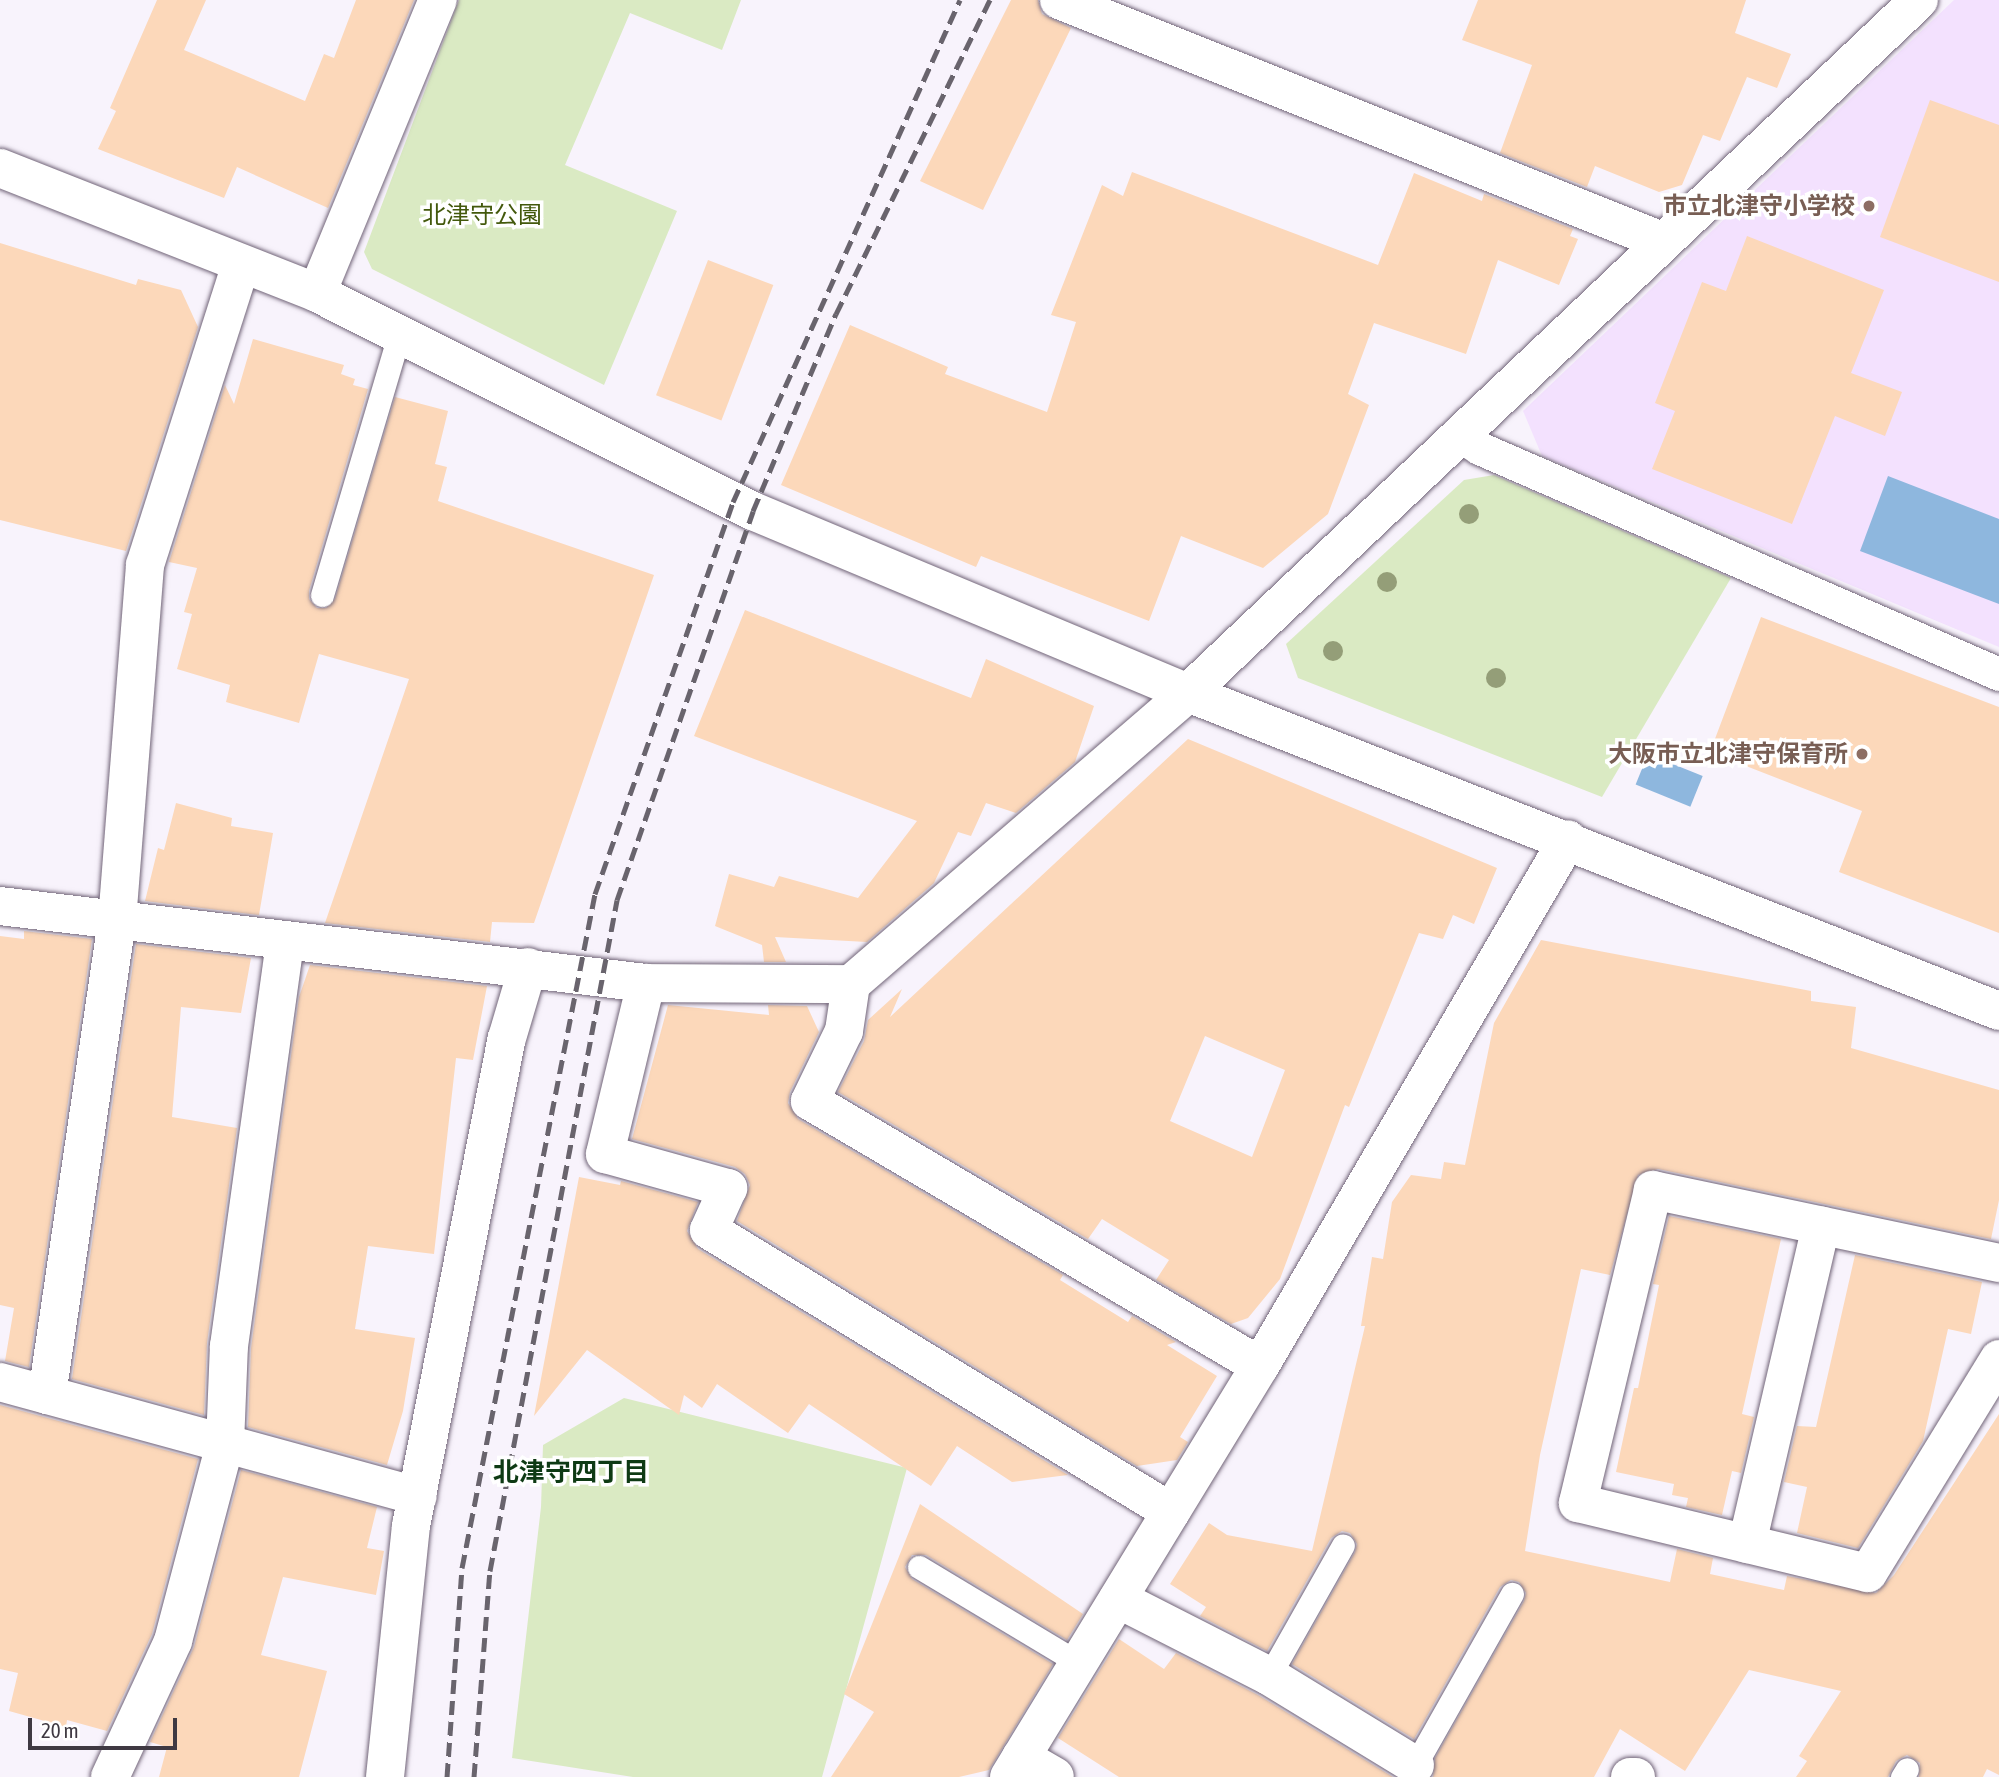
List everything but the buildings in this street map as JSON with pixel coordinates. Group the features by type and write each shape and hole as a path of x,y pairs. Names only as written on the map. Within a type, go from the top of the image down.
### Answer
{"street":[{"path":"317,293 438,0"},
{"path":"1059,0 1662,241"},
{"path":"1260,1366 810,1101 844,1031 851,985 1188,693 1662,241 1905,3"},
{"path":"0,168 317,293 733,502 1188,693 1568,839 1999,1011"},
{"path":"47,1395 117,920 145,565 241,265"},
{"path":"1457,434 1492,454 1999,674"},
{"path":"1055,1777 1015,1767 1260,1366 1568,839"},
{"path":"0,906 646,983 851,985"},
{"path":"110,1777 173,1641 225,1444 229,1346 285,942"},
{"path":"385,1777 411,1526 507,1038 528,967"},
{"path":"646,983 605,1154 728,1188 709,1230 1171,1512"},
{"path":"1999,1263 1653,1191 1578,1503 1868,1573 1999,1359"},
{"path":"1747,1544 1821,1226"},
{"path":"0,1382 418,1496"},
{"path":"1118,1599 1269,1676 1412,1771"},
{"path":"1630,1777 1636,1777"}],"lane":[{"path":"322,595 399,335"},
{"path":"1269,1676 1343,1545"},
{"path":"919,1567 1079,1663"},
{"path":"1412,1771 1512,1594"}],"shaded area":[{"name":"市立北津守小学校","path":"1954,0 1999,0 1999,647 1542,456 1523,411"}],"green space":[{"name":"北津守公園","path":"459,0 741,0 722,50 630,13 565,165 677,211 604,385 372,269 364,252"},
{"path":"1494,475 1731,578 1602,797 1298,678 1286,644 1464,480"},
{"path":"624,1398 907,1468 822,1777 633,1777 512,1758 541,1507 543,1445"}],"water":[{"path":"1888,476 1999,519 1999,604 1860,551"},
{"path":"1648,754 1703,776 1690,807 1636,785"}],"railway":[{"path":"447,1777 462,1568 595,894 733,502 960,0"},
{"path":"474,1777 490,1571 617,900 753,511 836,314 990,0"}],"place":[{"name":"市立北津守小学校","path":"1869,206"},
{"name":"大阪市立北津守保育所","path":"1862,754"}],"district":[{"name":"北津守四丁目","path":"571,1473"}]}
